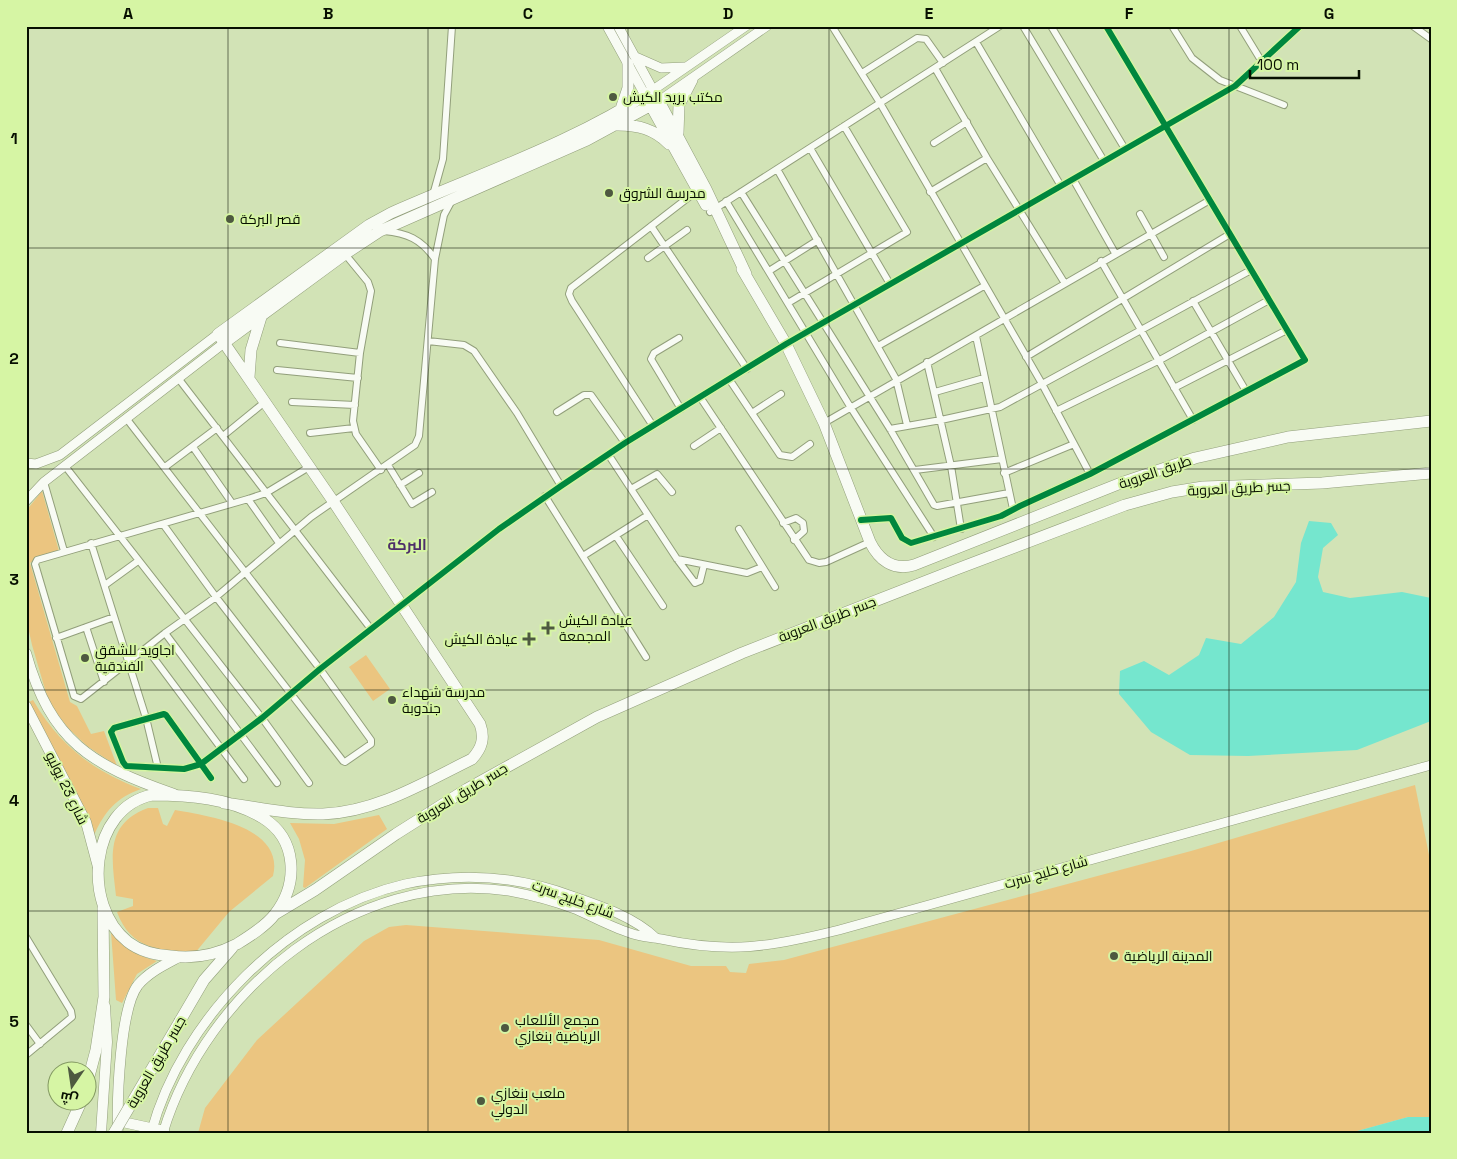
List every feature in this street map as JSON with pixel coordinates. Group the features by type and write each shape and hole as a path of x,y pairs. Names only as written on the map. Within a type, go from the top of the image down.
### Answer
{"highway":[{"path":"620,112 628,88 631,60"},
{"path":"678,137 679,105 692,80"},
{"path":"221,338 347,239 391,212 560,141 652,98"},
{"path":"221,338 262,314 380,230 616,125 652,98"},
{"path":"652,98 678,137 746,274 786,344 824,423 870,542"},
{"path":"652,98 673,149 698,190 713,210"},
{"path":"616,125 644,127 663,138 673,149"},
{"path":"249,378 251,350 262,314"},
{"path":"221,338 266,401 480,724 483,739 478,753 472,759 371,806 341,812 311,814 177,795 146,796 121,810 111,822 101,845 100,873 107,916 128,942 148,953 179,957 206,955 236,944 258,930 275,914 287,892 291,878 292,862 288,847 280,833 263,818 224,802"},
{"name":"طريق العروبة","path":"870,542 875,552 892,566 914,565 1122,483 1218,451 1288,437 1414,423 1431,419"},
{"name":"جسر طريق العروبة","path":"275,914 315,890 382,843 460,794 590,721 734,656 1125,504 1172,492 1203,487 1322,483 1431,473"},
{"path":"1409,475 1431,478"},
{"path":"93,1062 104,997 104,902"},
{"name":"جسر طريق العروبة","path":"116,1127 204,980 236,944"},
{"path":"67,1133 76,1112"}],"main road":[{"path":"607,26 631,60 652,98"},
{"path":"618,26 631,60"},
{"path":"652,98 690,66 746,26"},
{"path":"652,98 692,80 767,26"},
{"path":"631,60 662,68 690,66"},
{"path":"26,501 44,482 178,378 221,338"},
{"path":"26,464 42,462 60,455 221,338"},
{"name":"شارع 23 يوليو","path":"26,653 48,710 72,742 101,764 119,774 177,795"},
{"name":"شارع 23 يوليو","path":"26,706 86,822 100,873"},
{"name":"شارع خليج سرت","path":"164,1132 176,1098 198,1054 213,1031 239,1000 271,969 296,950 338,923 370,907 415,894 441,890 482,889 509,891 555,902 629,933 690,945 731,948 792,941 1431,765"},
{"name":"شارع خليج سرت","path":"152,1130 176,1070 207,1020 223,999 262,961 289,939 336,911 366,898 404,884 428,880 476,877 501,878 542,886 577,898 634,922 657,938"},
{"path":"118,1133 116,1127 124,1040 130,1000 136,987 146,976 179,957"},
{"path":"101,1133 106,1042 104,997"},
{"path":"116,1127 164,1132"}],"street":[{"path":"433,195 443,159 452,26"},
{"path":"832,26 880,103 1041,382 1090,474"},
{"path":"713,210 1000,26"},
{"path":"1023,26 1104,161"},
{"path":"1051,26 1125,149"},
{"path":"861,520 891,518 895,522 902,538 907,542 915,543 1001,516 1090,474 1305,360 1106,26"},
{"path":"1172,26 1195,61 1220,80 1284,105"},
{"path":"1240,26 1262,62"},
{"path":"211,778 201,764 166,715 161,713 114,728 112,734 124,764 184,769 201,764 262,718 320,669 498,528 545,496 625,443 822,322 1234,86 1300,26"},
{"path":"1413,26 1431,39"},
{"path":"862,73 917,38 926,39 943,63"},
{"path":"976,42 1061,186"},
{"path":"935,68 987,158 1064,282"},
{"path":"934,144 967,122"},
{"path":"788,302 906,232 844,126"},
{"path":"810,148 890,284"},
{"path":"930,192 987,158"},
{"path":"776,169 837,272 896,379 907,425"},
{"path":"1073,179 1115,253"},
{"path":"653,426 572,302 571,288 698,190"},
{"path":"741,192 890,428 935,506 1009,493"},
{"path":"310,467 266,493 37,560 35,564 74,696 81,700 166,633 216,597 294,530 415,445 419,436 435,259 444,215 454,198"},
{"path":"824,423 896,379 976,336 1100,261 1210,200"},
{"path":"726,202 851,408 934,537"},
{"path":"1140,214 1164,257"},
{"path":"651,226 747,368"},
{"path":"380,230 405,234 415,238 423,244 435,259"},
{"path":"648,258 687,230"},
{"path":"1026,357 1230,234"},
{"path":"769,271 818,240"},
{"path":"345,254 368,282 371,291 360,353 354,428 381,470"},
{"path":"1100,261 1193,420"},
{"path":"890,428 990,410 1251,270"},
{"path":"878,346 984,286"},
{"path":"1056,411 1158,361 1269,300"},
{"path":"1193,301 1246,391"},
{"path":"1174,388 1287,330"},
{"path":"976,336 990,410 1014,509"},
{"path":"679,338 654,353 651,359 681,409"},
{"path":"428,341 464,345 474,351 517,413 561,486"},
{"path":"280,343 360,353"},
{"path":"928,362 951,466 961,529"},
{"path":"277,370 358,378"},
{"path":"178,378 371,629"},
{"path":"935,392 984,378"},
{"path":"729,379 783,458 792,457 810,444"},
{"path":"752,413 781,394"},
{"path":"558,412 584,395 591,395 625,443"},
{"path":"700,397 807,558 819,563 870,542"},
{"path":"223,436 266,401"},
{"path":"292,402 355,405"},
{"path":"126,418 166,467 244,573 320,669 371,740 370,744 346,762 343,762 216,597 163,524"},
{"path":"166,467 217,428"},
{"path":"310,432 354,428"},
{"path":"694,446 721,428"},
{"path":"1004,473 1074,444"},
{"path":"193,447 232,503"},
{"path":"608,454 677,559 695,582 700,581 704,565"},
{"path":"915,470 1002,459"},
{"path":"388,465 412,504 432,492"},
{"path":"65,466 262,718 310,783"},
{"path":"400,486 419,473"},
{"path":"631,489 657,474 672,492"},
{"path":"44,482 64,552"},
{"path":"545,496 646,657"},
{"path":"248,499 279,544"},
{"path":"583,556 648,515"},
{"path":"783,523 796,518 803,523 804,531 794,540"},
{"path":"739,529 775,587"},
{"path":"616,536 663,606"},
{"path":"92,543 146,718 158,768"},
{"path":"677,559 747,573 762,567"},
{"path":"106,585 138,561"},
{"path":"56,638 114,617"},
{"path":"86,627 104,682"},
{"path":"166,633 278,783"},
{"path":"147,649 244,779"},
{"path":"26,937 71,1011 72,1017 26,1056"},
{"path":"26,1025 40,1044"}],"shaded area":[{"path":"42,491 59,551 40,556 30,563 70,702 77,706 91,734 104,731 117,766 87,746 68,728 49,703 32,645 26,618 26,511"},
{"path":"366,655 390,689 373,701 349,667"},
{"path":"33,700 55,731 79,755 108,774 141,789 112,806 102,819 94,835 88,816 29,702"},
{"name":"المدينة الرياضية","path":"1415,785 1431,865 1431,1117 1408,1117 1350,1133 198,1133 205,1108 257,1040 364,941 389,927 406,925 599,940 691,966 726,966 730,972 746,973 749,964 784,960 1191,851"},
{"path":"148,808 158,808 163,824 167,826 175,810 206,816 241,827 256,835 268,846 274,859 273,876 229,912 195,953 170,951 148,946 130,934 117,912 133,906 133,899 116,896 113,856 117,833 124,823"},
{"path":"379,815 387,829 305,888 303,887 305,860 299,839 290,823 334,824"},
{"path":"111,932 131,950 157,961 137,974 122,1003 116,1000"}],"water":[{"path":"1309,521 1331,523 1338,535 1323,548 1318,577 1323,592 1350,598 1402,592 1431,598 1431,721 1357,750 1248,756 1190,755 1151,732 1119,694 1120,671 1144,661 1169,675 1199,655 1206,638 1241,644 1274,617 1296,582 1301,543"},
{"path":"1408,1117 1431,1117 1431,1133 1350,1133"}],"cycle path":[{"path":"861,520 891,518 902,538 911,543 1001,516 1090,474 1305,360 1106,26"},
{"path":"211,778 166,715 164,714 114,728 111,732 126,766 184,769 201,764 262,718 320,669 499,529 625,443 786,344 1235,86 1300,26"}],"place":[{"name":"مكتب بريد الكيش","path":"613,97"},
{"name":"مدرسة الشروق","path":"609,193"},
{"name":"قصر البركة","path":"230,219"},
{"name":"عيادة الكيش المجمعة","path":"548,628"},
{"name":"عيادة الكيش","path":"529,639"},
{"name":"اجاويد للشقق الفندقية","path":"85,658"},
{"name":"مدرسة شهداء جندوبة","path":"392,700"},
{"name":"المدينة الرياضية","path":"1114,956"},
{"name":"مجمع الأللعاب الرياضية بنغازي","path":"505,1028"},
{"name":"ملعب بنغازي الدولي","path":"481,1101"}],"district":[{"name":"البركة","path":"407,544"}]}
